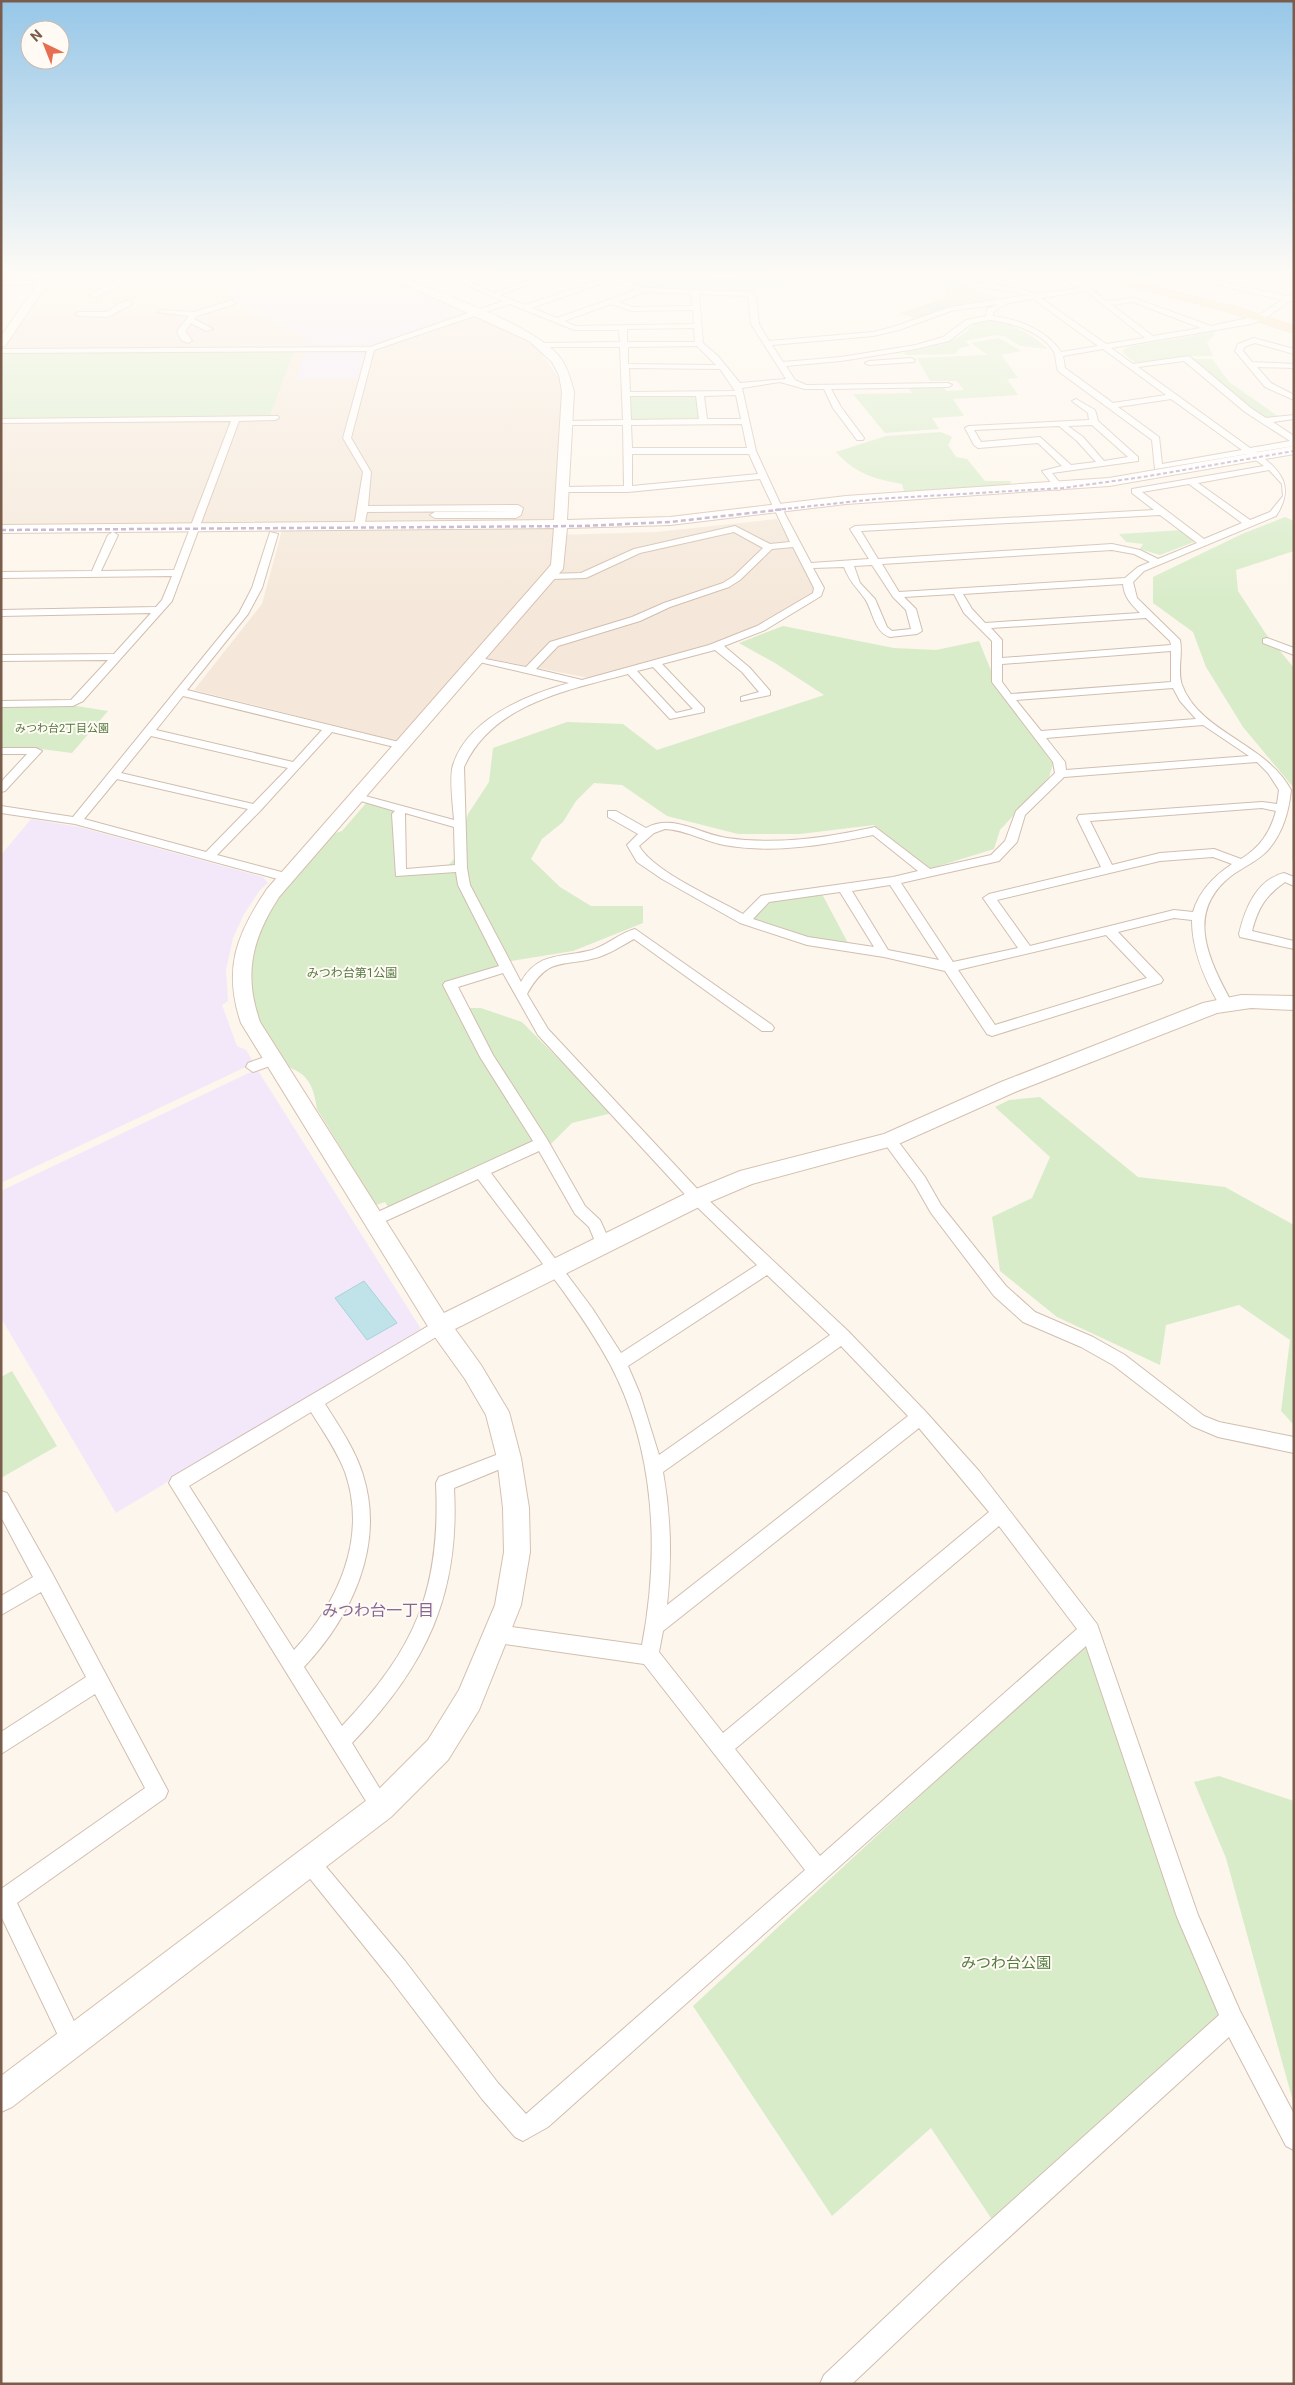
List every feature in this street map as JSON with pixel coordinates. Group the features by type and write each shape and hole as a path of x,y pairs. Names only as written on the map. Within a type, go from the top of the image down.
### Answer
{"street":[{"path":"359,527 363,510 367,472 347,438 361,385"},
{"path":"1,2096 310,1863 381,1807 438,1750 469,1700 508,1606 517,1552 516,1508 509,1458 497,1412 473,1372 440,1326 273,1058 243,1004 240,975 241,961 258,913 285,877 403,746 552,576 558,566 567,423 567,385"},
{"path":"625,385 629,422 628,489"},
{"path":"736,385 739,389 747,421 752,451 779,512 819,588 818,594 761,628 716,645 543,694 518,706 483,730 463,753 458,766 461,868 464,885 520,995 543,1032 697,1198 842,1336 920,1417 973,1477 1090,1630 1188,1917 1232,2019 1294,2138"},
{"path":"625,394 700,393 756,385"},
{"path":"801,385 805,387 911,385"},
{"path":"1083,385 1156,439 1158,467 1294,456"},
{"path":"896,596 1128,581 1141,569 1285,508 1289,497 1287,483 1283,476 1159,385"},
{"path":"779,512 1079,491 1149,482 1261,459 1294,441 1264,421 1220,385"},
{"path":"1269,385 1294,398"},
{"path":"826,386 837,408 860,438"},
{"path":"700,393 703,421"},
{"path":"1111,406 1174,396"},
{"path":"1059,487 1046,471 1136,459 1114,437 1094,422 1092,412 1076,401"},
{"path":"1264,421 1294,417"},
{"path":"1,421 274,418"},
{"path":"1,704 73,703 167,601 236,419"},
{"path":"567,423 747,421"},
{"path":"1069,468 1040,440 978,445 969,428 1094,422"},
{"path":"1062,425 1080,439 1102,463"},
{"path":"1203,543 1134,492 1190,482 1294,450"},
{"path":"629,451 752,451"},
{"path":"1,530 193,531 273,534 673,527 779,512 846,500 1059,487 1261,459"},
{"path":"563,490 628,489 762,476"},
{"path":"1190,482 1249,524"},
{"path":"363,510 518,508 516,515 435,515"},
{"path":"848,564 856,584 870,599 883,628 890,634 917,631 911,609 896,596 855,529 1161,512"},
{"path":"1,536 113,535 359,527 561,528"},
{"path":"552,576 583,576 637,551 735,529 769,547 796,544"},
{"path":"76,821 181,692 252,600 273,534"},
{"path":"95,574 113,535"},
{"path":"528,671 554,644 636,619 667,605 726,585 737,578 769,547"},
{"path":"807,566 1112,547 1137,552 1157,562"},
{"path":"1,575 177,573"},
{"path":"1128,581 1129,593 1133,600 1169,633 1177,648 1175,662 1176,685 1187,703 1206,721 1269,767 1285,790 1284,809 1269,842 1219,878 1201,903 1197,917 1202,954 1225,1003"},
{"path":"957,592 968,611 997,640 997,682 1059,762 1061,774"},
{"path":"1,614 158,610"},
{"path":"984,626 1148,615"},
{"path":"1267,641 1294,652"},
{"path":"716,645 746,670 766,693 745,700"},
{"path":"997,661 1177,648"},
{"path":"1,658 116,657"},
{"path":"479,659 582,684"},
{"path":"630,670 674,718 700,710 655,663"},
{"path":"1008,697 1176,685"},
{"path":"181,692 403,746"},
{"path":"1038,735 1206,721"},
{"path":"209,856 257,808 329,728"},
{"path":"149,732 296,766"},
{"path":"1,751 36,751 1,790"},
{"path":"744,920 765,899 893,881 995,858 1011,842 1020,814 1061,774 1258,759"},
{"path":"114,774 257,808"},
{"path":"358,797 460,825"},
{"path":"1108,869 1083,818 1262,805 1284,809"},
{"path":"402,809 398,814 400,873 461,868"},
{"path":"1,810 76,821 285,877"},
{"path":"612,814 646,833"},
{"path":"929,874 875,831 824,843 778,846 723,841 676,826 657,826 633,845 641,859 681,886 744,920 807,940 884,953 949,967 1027,951 1174,914 1197,917"},
{"path":"1027,951 989,898 1160,857 1214,853 1240,863"},
{"path":"1294,882 1284,877 1266,889 1253,904 1245,934 1294,945"},
{"path":"893,881 992,1031 1156,980 1108,930"},
{"path":"844,888 884,953"},
{"path":"520,995 533,972 549,962 597,953 634,934 767,1028"},
{"path":"506,968 450,985 487,1057 542,1143 580,1210 595,1224 603,1244"},
{"path":"381,1807 178,1483 440,1326 553,1268 697,1198 767,1170 889,1140 1008,1087 1225,1003 1272,1000 1294,1003"},
{"path":"254,1067 273,1058"},
{"path":"889,1140 920,1181 936,1209 1000,1291 1029,1318 1087,1342 1119,1360 1179,1408 1198,1420 1218,1429 1294,1445"},
{"path":"374,1220 542,1143"},
{"path":"481,1171 584,1309 618,1364 632,1393 656,1467 662,1537 656,1625 649,1655"},
{"path":"618,1364 768,1266"},
{"path":"656,1467 842,1336"},
{"path":"293,1665 321,1635 337,1610 351,1579 358,1551 361,1523 359,1496 354,1475 342,1449 314,1400"},
{"path":"656,1625 920,1417"},
{"path":"341,1741 384,1695 408,1659 426,1623 438,1588 447,1547 448,1513 445,1483 509,1458"},
{"path":"1,1499 46,1579 158,1791 3,1901 73,2042"},
{"path":"721,1748 1000,1513"},
{"path":"1,1606 46,1579"},
{"path":"310,1863 397,1969 490,2091 523,2129 540,2119 1090,1630"},
{"path":"498,1634 649,1655 819,1871"},
{"path":"1,1744 100,1680"},
{"path":"833,2384 953,2271 1232,2019"}],"shaded area":[{"path":"1,385 560,385 561,393 556,535 656,532 777,519 814,588 813,592 758,626 714,643 589,678 475,656 401,742 194,690 262,604 284,523 1,526"},
{"path":"31,819 79,827 263,877 268,883 260,890 244,914 233,938 226,970 228,1001 222,1005 237,1046 246,1050 254,1063 1,1183 1,855"},
{"path":"257,1069 421,1329 116,1513 1,1318 1,1191"}],"green space":[{"path":"1,385 281,385 270,415 1,418"},
{"path":"960,385 1011,385 1018,395 953,399 964,416 932,418 939,429 885,433 853,394 912,393 908,388 944,388 947,391 964,390"},
{"path":"1224,385 1234,385 1279,417 1265,419"},
{"path":"633,395 699,396 701,419 629,420 627,397"},
{"path":"941,432 952,437 948,445 956,457 967,459 985,481 1011,481 1009,487 904,491 902,484 865,474 850,465 836,452 886,436"},
{"path":"1285,517 1294,521 1294,551 1236,570 1238,591 1266,634 1294,668 1294,859 1292,860 1293,787 1243,727 1206,667 1193,632 1153,603 1153,577 1242,534"},
{"path":"1182,530 1194,542 1160,555 1140,549 1143,544 1126,542 1119,534"},
{"name":"みつわ台第1公園","path":"783,626 894,648 936,650 979,641 997,685 1053,764 1049,777 1000,830 994,849 929,869 874,825 800,834 738,834 667,816 622,785 594,783 576,801 563,822 542,839 531,859 560,887 591,906 643,906 643,923 573,951 499,963 501,968 447,983 459,1008 481,1008 522,1022 612,1113 572,1123 551,1144 532,1132 538,1142 390,1210 385,1202 376,1205 317,1109 314,1093 308,1081 298,1072 283,1065 252,1007 248,955 273,899 333,834 342,831 367,802 397,810 398,876 441,873 454,859 468,814 489,782 493,748 567,722 623,724 657,750 824,695 775,663 739,643"},
{"name":"みつわ台2丁目公園","path":"70,705 108,711 72,753 41,749 1,750 1,706"},
{"path":"822,894 848,943 806,938 754,921 754,917 771,902"},
{"path":"1040,1097 1138,1177 1225,1187 1294,1225 1294,1425 1281,1411 1290,1340 1239,1305 1166,1325 1160,1365 1057,1317 1000,1271 992,1217 1032,1198 1050,1157 995,1107 1009,1100"},
{"path":"12,1371 57,1446 1,1478 1,1377"},
{"name":"みつわ台公園","path":"1085,1643 1219,2018 993,2221 931,2128 832,2216 693,2006"},
{"path":"1219,1776 1294,1801 1294,2105 1226,1858 1194,1782"}],"water":[{"path":"364,1281 397,1323 367,1340 335,1298"}],"railway":[{"path":"775,510 876,499 1063,488 1143,477 1294,451"},
{"path":"1,530 582,526 670,522 786,509"}],"district":[{"name":"みつわ台一丁目","path":"378,1610"}]}
